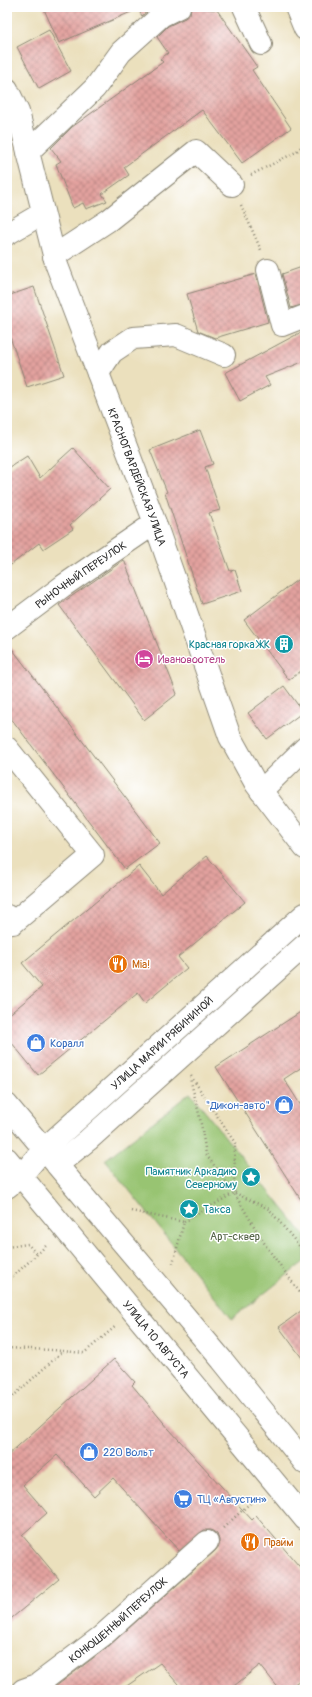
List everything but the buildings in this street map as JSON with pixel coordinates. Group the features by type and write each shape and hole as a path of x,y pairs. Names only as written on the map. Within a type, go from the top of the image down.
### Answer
{"main road":[{"path":"28,152 95,88 121,52 161,16 179,7"},
{"path":"244,7 261,44"},
{"path":"296,7 305,29"},
{"name":"КРАСНОГВАРДЕЙСКАЯ УЛИЦА","path":"7,89 18,112 54,256 155,523 230,737 261,790 305,848"},
{"path":"54,256 109,220 196,151 232,185"},
{"path":"7,234 43,213"},
{"path":"268,270 282,325 305,316"},
{"path":"98,373 112,352 133,338 176,336 224,355"},
{"name":"РЫНОЧНЫЙ ПЕРЕУЛОК","path":"7,628 62,586 155,523"},
{"path":"7,748 93,856 13,923 7,916"},
{"path":"261,790 305,748"},
{"name":"УЛИЦА МАРИИ РЯБИНИНОЙ","path":"50,1158 305,914"},
{"name":"УЛИЦА МАРИИ РЯБИНИНОЙ","path":"14,1182 50,1158 88,1140 305,945"},
{"path":"7,1105 50,1158 222,1360 305,1463"},
{"name":"УЛИЦА 10 АВГУСТА","path":"7,1159 14,1182 305,1519"},
{"name":"КОНЮШЕННЫЙ ПЕРЕУЛОК","path":"23,1690 37,1685 102,1636 207,1542"}],"path":[{"path":"268,270 232,185 296,152 305,143"},
{"path":"234,1193 235,1143 189,1072 200,1118 206,1154 234,1193 266,1246 301,1294"},
{"path":"131,1211 184,1222 234,1193"},
{"path":"234,1193 269,1209 305,1253"},
{"path":"173,1263 184,1222"},
{"path":"7,1247 28,1244 36,1254"},
{"path":"7,1282 48,1244"},
{"path":"7,1348 84,1353 116,1326"},
{"path":"7,1402 63,1351"},
{"path":"207,1542 258,1496"}],"green space":[{"name":"Арт-сквер","path":"190,1093 305,1236 305,1261 232,1319 105,1160"}],"place":[{"name":"Красная горка ЖК","path":"284,644"},
{"name":"Ивановоотель","path":"144,659"},
{"name":"Mia!","path":"118,964"},
{"name":"Коралл","path":"36,1043"},
{"name":"\"Дикон-авто\"","path":"284,1105"},
{"name":"Памятник Аркадию Северному","path":"251,1177"},
{"name":"Такса","path":"189,1209"},
{"name":"220 Вольт","path":"89,1452"},
{"name":"ТЦ «Августин»","path":"183,1499"},
{"name":"Прайм","path":"250,1542"}]}
